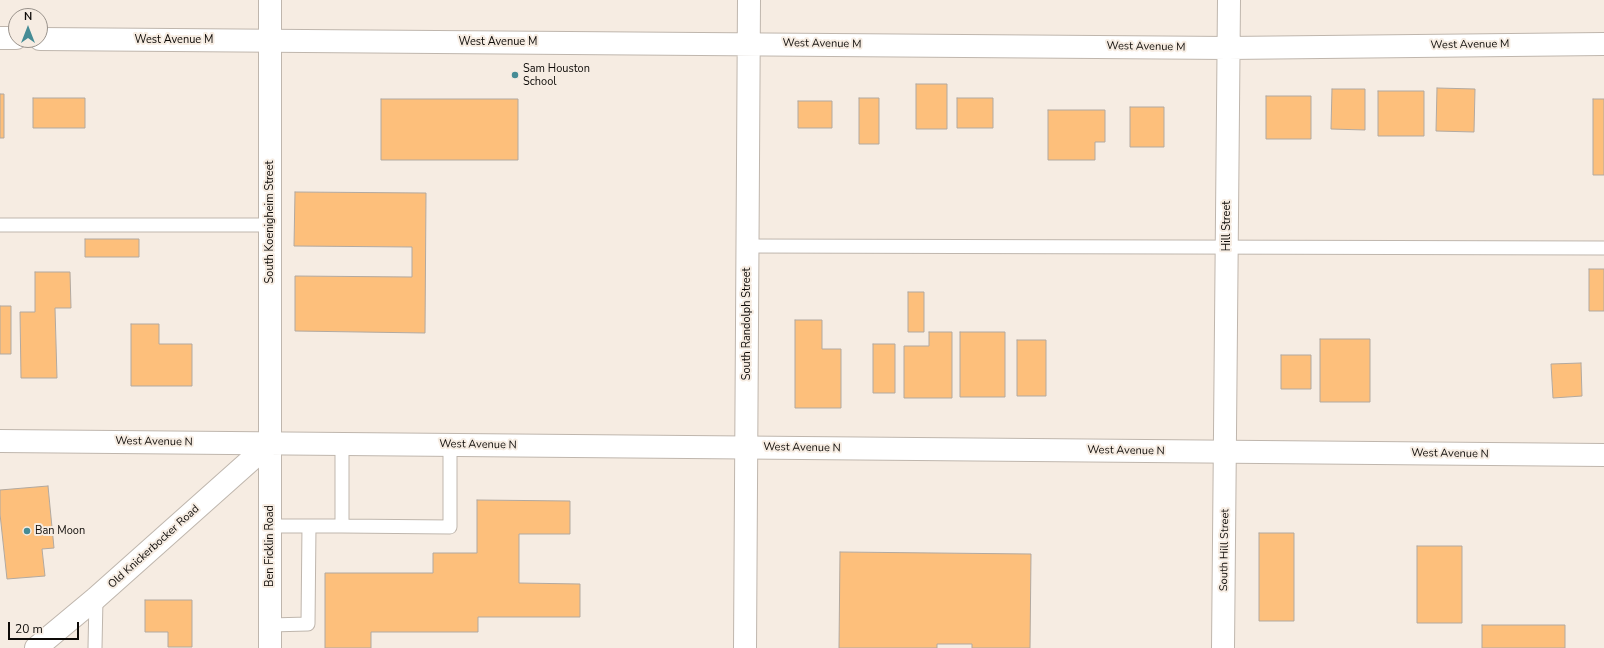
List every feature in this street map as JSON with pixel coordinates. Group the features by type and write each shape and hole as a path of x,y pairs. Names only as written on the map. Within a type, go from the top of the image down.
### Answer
{"street":[{"name":"South Koenigheim Street","path":"270,0 270,443"},
{"name":"South Randolph Street","path":"745,648 749,0"},
{"name":"Hill Street","path":"1226,452 1229,0"},
{"name":"West Avenue M","path":"48,39 749,43 1228,48 1604,44"},
{"name":"West Avenue N","path":"0,441 1604,455"},
{"name":"Ben Ficklin Road","path":"270,443 270,648"},
{"name":"Old Knickerbocker Road","path":"36,648 96,598 270,443"},
{"name":"South Hill Street","path":"1223,648 1226,452"}],"lane":[{"path":"0,225 270,224"},
{"path":"747,246 1604,248"},
{"path":"342,444 342,526"},
{"path":"270,526 450,527 450,445"},
{"path":"270,625 308,624 309,526"},
{"path":"95,648 96,598"}],"building":[{"path":"916,84 947,84 947,129 916,129"},
{"path":"1437,88 1475,89 1474,132 1436,131"},
{"path":"1332,89 1365,89 1365,130 1331,129"},
{"path":"1378,91 1424,91 1424,136 1378,136"},
{"path":"0,94 4,94 4,138 0,138"},
{"path":"1266,96 1311,96 1311,139 1266,139"},
{"path":"33,98 85,98 85,128 33,128"},
{"path":"859,98 879,98 879,144 859,144"},
{"path":"957,98 993,98 993,128 957,128"},
{"path":"381,99 518,99 518,160 381,160"},
{"path":"1593,99 1604,99 1604,175 1593,175"},
{"path":"798,101 832,101 832,128 798,128"},
{"path":"1130,107 1164,107 1164,147 1130,147"},
{"path":"1048,110 1105,110 1105,142 1095,142 1095,160 1048,160"},
{"path":"295,192 426,193 425,333 295,331 295,276 412,277 412,247 294,246"},
{"path":"85,239 139,239 139,257 85,257"},
{"path":"1589,269 1604,269 1604,311 1589,311"},
{"path":"35,272 70,272 71,308 55,308 57,378 21,378 20,312 35,312"},
{"path":"908,292 924,292 924,332 908,332"},
{"path":"0,306 11,306 11,354 0,354"},
{"path":"795,320 822,320 822,349 841,349 841,408 795,408"},
{"path":"131,324 159,324 159,344 192,344 192,386 131,386"},
{"path":"929,332 952,332 952,398 904,398 904,346 929,346"},
{"path":"960,332 1005,332 1005,397 960,397"},
{"path":"1320,339 1370,339 1370,402 1320,402"},
{"path":"1017,340 1046,340 1046,396 1017,396"},
{"path":"873,344 895,344 895,393 873,393"},
{"path":"1281,355 1311,355 1311,389 1281,389"},
{"path":"1581,363 1582,396 1553,398 1551,364"},
{"name":"Ban Moon","path":"48,486 54,548 42,549 45,576 7,579 0,514 0,490"},
{"path":"477,500 570,501 570,534 519,534 519,583 580,584 580,617 478,617 478,632 371,632 371,648 325,648 325,573 433,573 433,553 477,553"},
{"path":"1259,533 1294,533 1294,621 1259,621"},
{"path":"1417,546 1462,546 1462,623 1417,623"},
{"path":"840,552 1031,554 1030,648 972,648 972,644 937,644 937,648 839,648"},
{"path":"145,600 192,600 192,647 168,647 168,632 145,632"},
{"path":"1482,625 1565,625 1565,648 1482,648"}],"place":[{"name":"Sam Houston School","path":"515,75"},
{"name":"Ban Moon","path":"27,531"}]}
